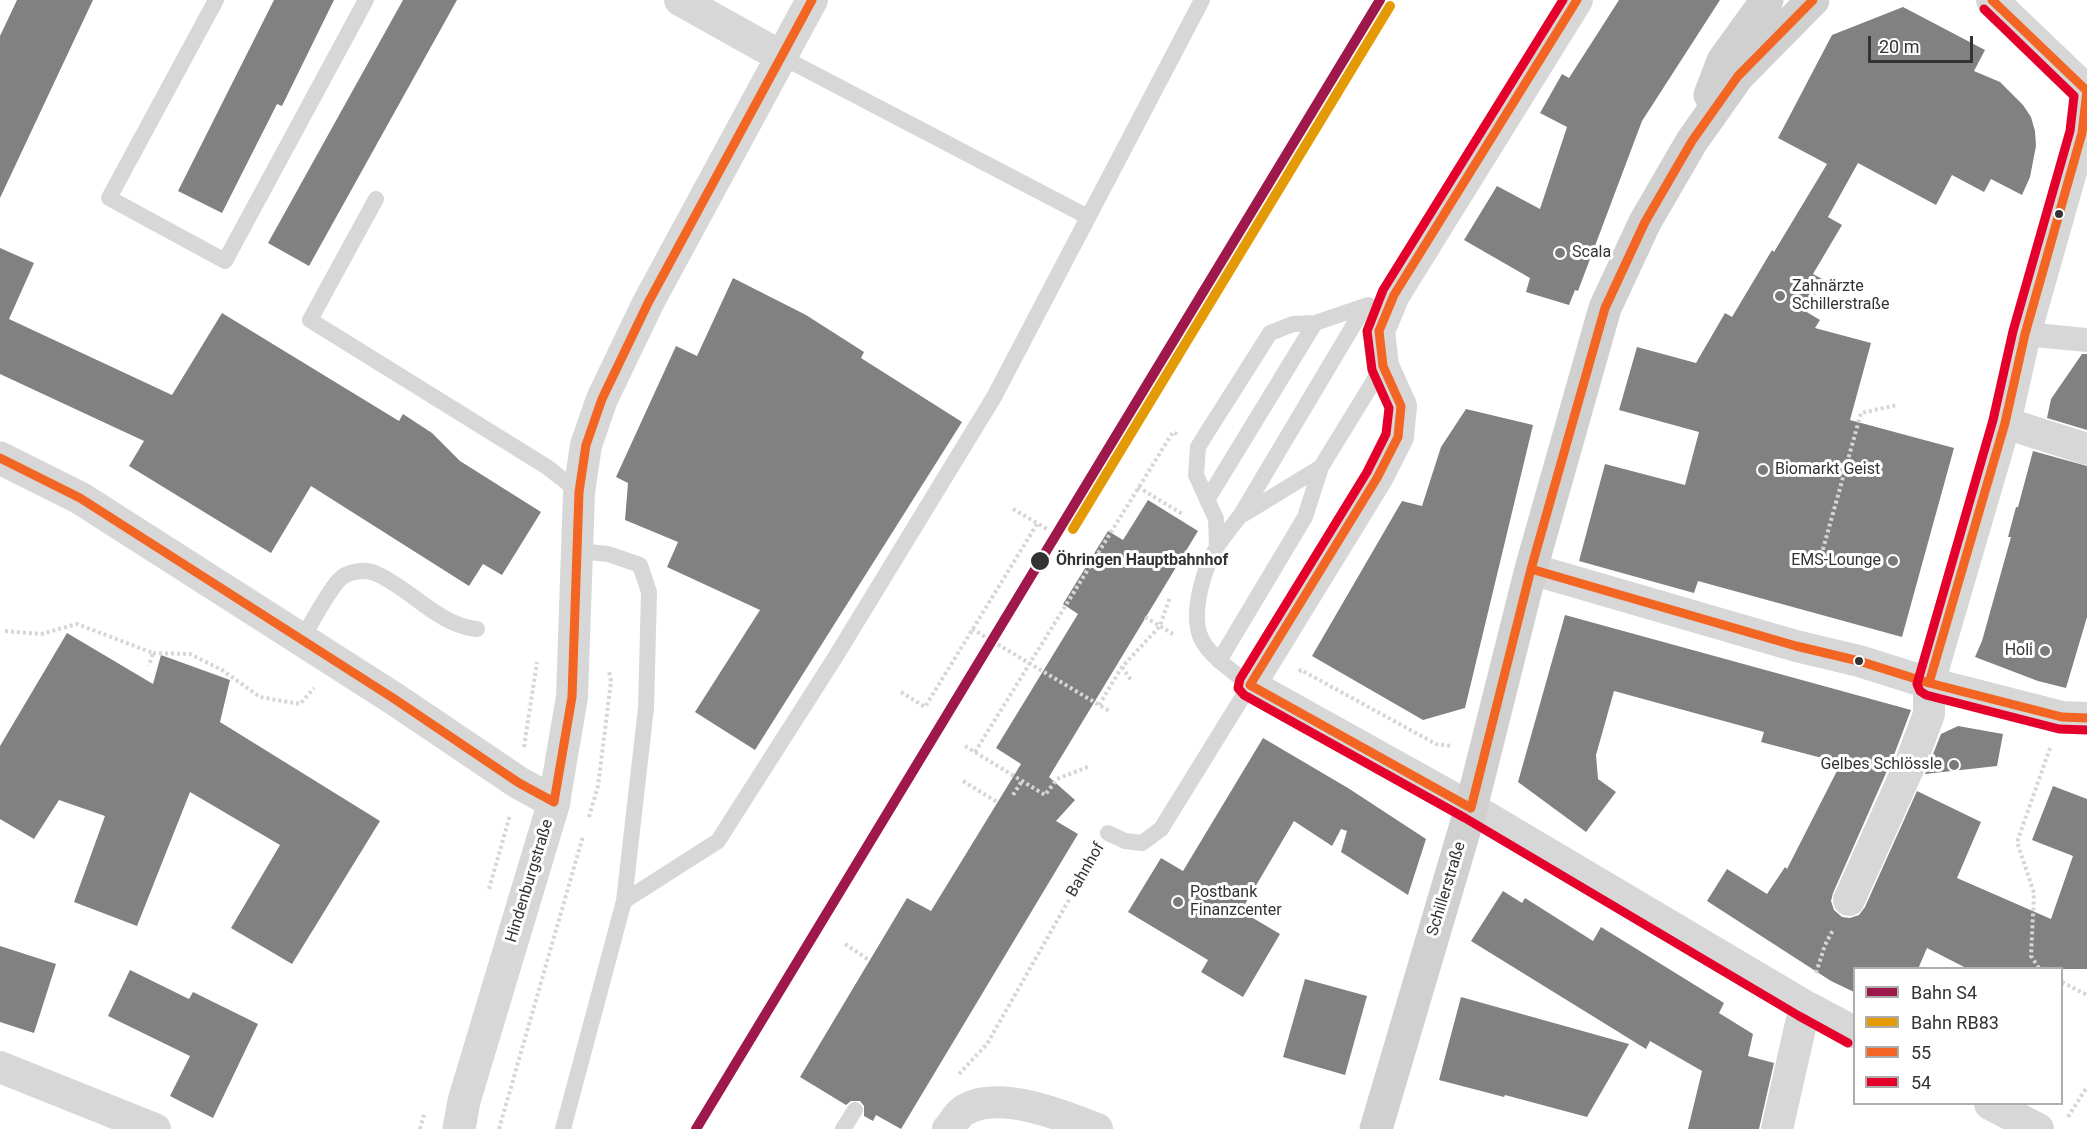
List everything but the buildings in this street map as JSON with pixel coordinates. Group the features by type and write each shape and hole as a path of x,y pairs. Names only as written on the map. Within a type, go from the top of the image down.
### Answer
{"main road":[{"name":"Schillerstraße","path":"1692,141 1723,61 1767,0"},
{"name":"Schillerstraße","path":"1376,1129 1471,808 1531,570 1605,308 1645,222 1692,141 1738,76 1813,0"}],"street":[{"path":"680,0 782,57"},
{"name":"Hindenburgstraße","path":"459,1129 464,1101 554,802 572,697 579,492 586,445 602,399 648,303 812,0"},
{"path":"1577,0 1394,295 1379,331 1383,366 1401,406 1398,437 1260,691 1810,992 1853,1031"},
{"path":"1849,900 1911,762 1929,714 1929,683 2005,423 2025,334 2082,133 2087,91 1992,0"},
{"path":"2025,334 2087,340"},
{"path":"2005,423 2087,449"},
{"path":"0,458 80,498 519,783 554,802"},
{"path":"1531,570 1929,683 2074,717"},
{"path":"1777,1129 1810,992"},
{"path":"0,1066 155,1129"},
{"path":"948,1129 963,1112 984,1103 1020,1104 1054,1112 1097,1129"},
{"path":"1993,1105 2051,1125"}],"lane":[{"path":"216,0 109,198 225,261 366,0"},
{"path":"624,901 718,841 836,656 994,397 1202,0"},
{"path":"782,57 1088,217"},
{"path":"376,199 310,320 547,466 579,492"},
{"path":"1217,546 1216,519 1196,475 1198,447 1270,333 1293,324 1315,323 1394,295"},
{"path":"1260,691 1220,661 1201,639 1197,618 1203,581 1217,546 1240,516 1365,306"},
{"path":"1207,500 1315,323"},
{"path":"1220,661 1305,517 1321,467 1383,366"},
{"path":"1240,516 1321,467"},
{"path":"563,1129 624,901 646,708 649,592 640,565 608,554 578,551"},
{"path":"301,640 339,579 357,570 376,573 445,618 464,628 477,629"},
{"name":"Bahnhof","path":"1108,833 1125,841 1142,843 1161,829 1260,691"},
{"path":"843,1129 855,1110"}],"path":[{"path":"1818,567 1861,413 1898,405"},
{"path":"975,752 1173,432 1181,436"},
{"path":"1138,487 1186,516"},
{"path":"1012,509 1047,530"},
{"path":"901,692 925,707 1037,524"},
{"path":"1099,705 1122,667 1160,626 1172,593"},
{"path":"1145,617 1156,624"},
{"path":"4,631 41,634 77,624 153,653 190,654 222,669 260,697 300,704 335,662"},
{"path":"972,629 1111,712"},
{"path":"149,666 153,653"},
{"path":"1122,667 1131,680"},
{"path":"1260,691 1301,670 1436,744 1485,751"},
{"path":"2038,967 2031,956 2034,893 2017,842 2074,717"},
{"path":"965,747 1045,795 1057,779 1090,766"},
{"path":"963,781 997,802"},
{"path":"1013,795 1022,781"},
{"name":"Bahnhof","path":"987,1044 1108,833"},
{"path":"1810,992 1825,945 1849,900"},
{"path":"845,944 869,960"},
{"path":"2063,983 2087,995"},
{"path":"2051,1125 2087,1087"}],"rail line":[{"name":"S4","path":"696,1129 1380,0"},
{"name":"RB83","path":"1073,529 1390,6"}],"transit line":[{"name":"55","path":"0,458 80,498 393,698 519,783 554,802 572,697 579,492 586,445 602,399 648,303 812,0"},
{"name":"54","path":"1563,0 1383,290 1367,331 1372,370 1389,408 1386,434 1367,472 1240,679 1238,688 1244,695 1465,818 1848,1043"},
{"name":"55","path":"1577,0 1394,295 1379,331 1383,366 1401,406 1398,437 1377,478 1250,685 1471,808 1531,569 1605,308 1645,222 1692,141 1738,76 1813,0"},
{"name":"55","path":"1929,683 2005,423 2025,334 2082,133 2087,91 1992,0"},
{"name":"54","path":"1984,9 2074,96 2070,131 2013,331 1993,420 1917,684 1920,691 1926,695 2059,729 2087,730"},
{"name":"55","path":"1531,569 1796,646 1859,661 1929,683 2062,717 2087,718"}],"place":[{"name":"Scala","path":"1560,253"},
{"name":"Zahnärzte Schillerstraße","path":"1780,296"},
{"name":"Biomarkt Geist","path":"1763,470"},
{"name":"Öhringen Hauptbahnhof","path":"1040,561"},
{"name":"EMS-Lounge","path":"1893,561"},
{"name":"Holi","path":"2045,651"},
{"name":"Gelbes Schlössle","path":"1954,765"},
{"name":"Postbank Finanzcenter","path":"1178,902"}]}
